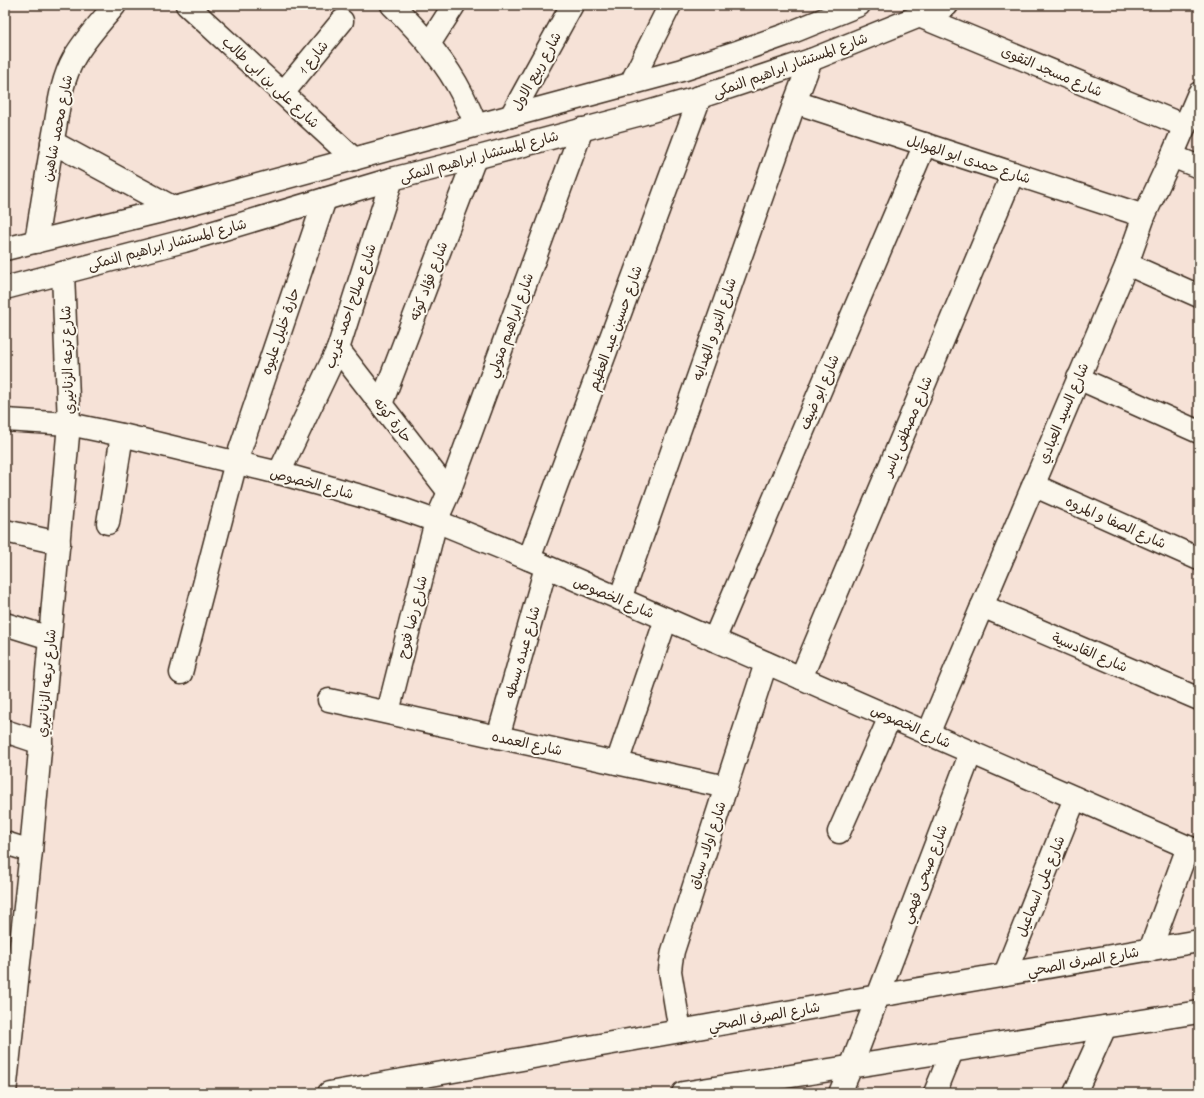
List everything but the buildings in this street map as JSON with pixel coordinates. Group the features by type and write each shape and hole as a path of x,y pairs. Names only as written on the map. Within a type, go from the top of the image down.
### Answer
{"street":[{"name":"شارع على بن ابى طالب","path":"187,5 354,159"},
{"path":"392,5 429,44 446,68 462,93 476,125"},
{"path":"429,44 454,5"},
{"name":"شارع ربيع الاول","path":"511,116 572,5"},
{"path":"630,85 670,5"},
{"path":"5,250 174,208 476,125 630,85 734,53 859,5"},
{"name":"شارع المستشار ابراهيم النمكى","path":"5,288 184,241 392,179 641,114 700,97 811,60 947,5"},
{"name":"شارع محمد شاهين","path":"36,242 52,142 61,93 66,75 74,58 106,8"},
{"name":"شارع مسجد التقوى","path":"920,16 1185,126"},
{"name":"شارع 1","path":"283,93 342,21"},
{"name":"شارع النور و الهدايه","path":"620,599 811,60"},
{"name":"شارع السيد العبادي","path":"928,734 1126,264 1144,216 1199,93"},
{"name":"شارع حسين عبد العظيم","path":"538,563 700,97"},
{"name":"شارع حمدى ابو الهوايل","path":"795,102 1144,216"},
{"name":"شارع ابراهيم متولي","path":"436,521 449,492 582,129"},
{"path":"52,142 174,208 184,241"},
{"name":"شارع ابو ضيف","path":"714,640 925,144"},
{"path":"1172,156 1199,167"},
{"name":"شارع فؤاد كوته","path":"381,404 475,158"},
{"name":"شارع مصطفى ياسر","path":"801,678 1013,173"},
{"name":"شارع صلاح احمد غريب","path":"279,473 338,349 392,179"},
{"name":"حارة خليل عليوه","path":"181,673 236,462 325,199"},
{"path":"1126,264 1199,296"},
{"name":"شارع ترعه الزنانيري","path":"5,1093 31,851 69,424 63,273"},
{"name":"حارة كوته","path":"338,349 449,492"},
{"path":"1078,378 1199,432"},
{"name":"شارع الخصوص","path":"5,420 69,424 122,435 279,473 368,498 436,521 538,563 1194,850"},
{"path":"108,523 122,435"},
{"name":"شارع الصفا و المروه","path":"1033,485 1199,559"},
{"name":"شارع رضا فتوح","path":"388,712 436,521"},
{"path":"5,530 59,543"},
{"name":"شارع عبده بسطه","path":"498,737 538,563"},
{"name":"شارع القادسية","path":"982,606 1199,699"},
{"path":"617,763 666,619"},
{"path":"5,624 50,638"},
{"name":"شارع اولاد سباق","path":"680,1031 670,971 673,951 766,663"},
{"name":"شارع العمده","path":"329,700 726,787"},
{"path":"839,832 890,717"},
{"path":"5,731 41,743"},
{"name":"شارع صبحى فهمي","path":"840,1093 971,752"},
{"name":"شارع على اسماعيل","path":"1005,974 1075,798"},
{"path":"5,843 31,851"},
{"path":"1150,950 1194,850"},
{"name":"شارع الصرف الصحي","path":"333,1093 878,996 1199,941"},
{"path":"683,1093 718,1090 851,1067 1199,1012"},
{"path":"1074,1093 1105,1027"},
{"path":"935,1093 952,1051"}]}
